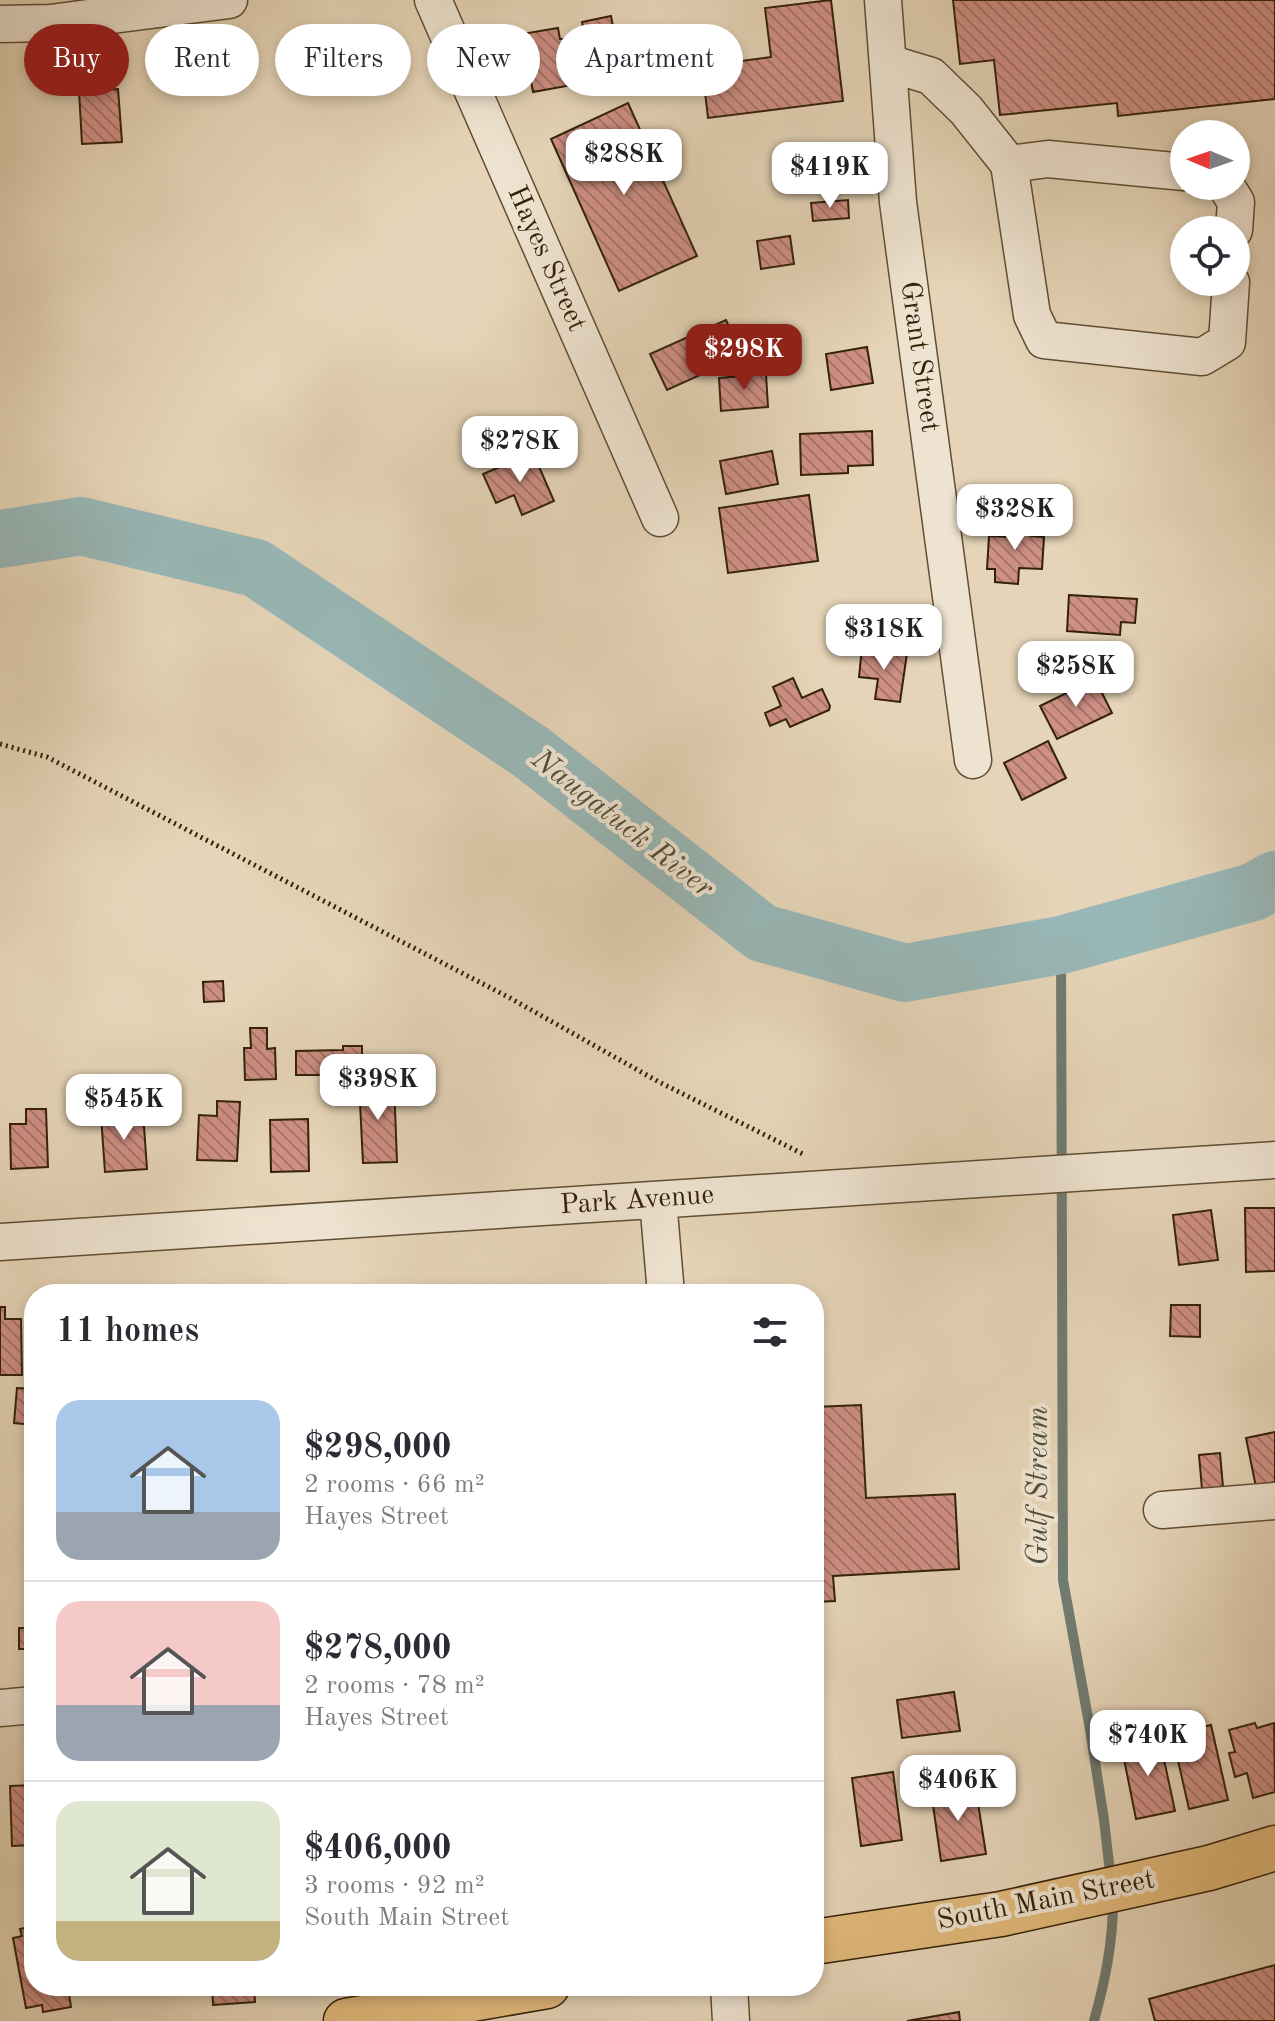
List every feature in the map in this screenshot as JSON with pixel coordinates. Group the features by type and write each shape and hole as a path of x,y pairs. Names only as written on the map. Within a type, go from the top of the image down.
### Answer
{"main road":[{"name":"South Main Street","path":"824,1941 1001,1914 1209,1868 1275,1848"},
{"path":"346,2021 395,1999 430,1996"}],"street":[{"path":"0,24 50,23 229,0"},
{"name":"Hayes Street","path":"433,0 660,518"},
{"name":"Grant Street","path":"883,0 898,202 973,760"},
{"path":"888,63 931,76 966,110 1009,164 1032,315 1044,340 1202,357 1227,342 1230,296"},
{"path":"1009,164 1048,159 1170,171"},
{"name":"Park Avenue","path":"0,1242 1275,1160"},
{"path":"658,1200 665,1284"},
{"path":"1162,1510 1275,1501"},
{"path":"0,1708 24,1706"},
{"path":"730,1996 731,2021"}],"path":[{"path":"0,744 47,757 510,998 659,1082 807,1156"}],"building":[{"path":"831,0 843,101 708,118 705,96 743,96 743,61 771,57 765,8"},
{"path":"953,0 1275,0 1275,99 1118,116 1117,103 1000,115 994,60 960,64"},
{"path":"611,16 613,24 582,24"},
{"path":"556,28 556,88 540,91 540,31"},
{"path":"79,96 119,96 122,142 82,144"},
{"path":"628,103 697,256 619,291 551,139"},
{"path":"848,200 849,218 813,221 811,203"},
{"path":"790,236 794,264 761,269 757,241"},
{"path":"726,320 742,356 667,390 650,354"},
{"path":"867,347 873,383 831,390 826,354"},
{"path":"766,374 768,407 721,411 719,378"},
{"path":"872,431 873,465 848,466 848,473 801,475 800,434"},
{"path":"772,451 778,484 726,494 720,461"},
{"path":"533,453 554,501 522,515 514,495 496,503 483,474"},
{"path":"809,495 818,561 728,573 719,508"},
{"path":"1010,520 1032,522 1031,536 1044,537 1042,569 1019,568 1018,584 995,582 995,569 987,569 989,536 1009,537"},
{"path":"1069,595 1137,599 1135,623 1121,622 1120,635 1067,631"},
{"path":"862,647 907,653 900,702 875,699 878,679 859,677"},
{"path":"793,678 802,698 822,689 829,710 790,727 786,719 770,726 765,713 781,706 773,687"},
{"path":"1095,679 1112,713 1057,739 1040,706"},
{"path":"1048,741 1066,778 1022,800 1004,763"},
{"path":"223,981 224,1001 204,1002 203,982"},
{"path":"250,1028 267,1028 267,1049 275,1048 276,1079 245,1080 244,1048 251,1048"},
{"path":"343,1046 362,1046 362,1068 342,1068 342,1075 296,1075 296,1051 343,1050"},
{"path":"394,1082 397,1162 363,1163 359,1083"},
{"path":"217,1101 240,1102 237,1161 197,1160 199,1115 217,1116"},
{"path":"26,1109 46,1109 48,1167 11,1169 10,1124 26,1124"},
{"path":"143,1112 147,1169 105,1172 101,1116"},
{"path":"308,1119 309,1171 271,1172 270,1120"},
{"path":"1245,1208 1275,1208 1275,1271 1246,1272"},
{"path":"1211,1210 1218,1260 1179,1265 1173,1215"},
{"path":"1171,1305 1200,1305 1200,1337 1170,1336"},
{"path":"0,1307 5,1307 5,1319 21,1319 22,1375 0,1375"},
{"path":"17,1388 24,1388 24,1424 14,1423"},
{"path":"861,1405 866,1498 955,1494 959,1569 833,1576 835,1601 824,1602 824,1407"},
{"path":"1275,1432 1275,1482 1256,1487 1246,1438"},
{"path":"1220,1453 1223,1487 1202,1489 1199,1455"},
{"path":"19,1628 24,1628 24,1649 19,1649"},
{"path":"954,1692 960,1731 902,1738 897,1700"},
{"path":"1255,1723 1257,1728 1274,1723 1275,1792 1253,1798 1247,1773 1235,1777 1229,1753 1235,1752 1229,1730"},
{"path":"1211,1725 1228,1800 1189,1809 1172,1734"},
{"path":"1159,1736 1175,1811 1136,1819 1121,1744"},
{"path":"893,1772 902,1840 861,1846 852,1778"},
{"path":"975,1784 986,1854 941,1861 931,1791"},
{"path":"24,1785 24,1845 12,1846 10,1786"},
{"path":"24,1928 24,1996 69,1996 71,2007 43,2012 42,2005 26,2008 13,1938 22,1936 20,1929"},
{"path":"1275,1965 1275,2021 1155,2021 1149,1999"},
{"path":"213,1996 255,1996 255,2002 213,2005"},
{"path":"959,2012 960,2021 907,2021"}],"waterway":[{"name":"Naugatuck River","path":"0,539 81,526 256,568 531,752 762,933 905,973 1061,945 1253,892 1275,880"},
{"name":"Gulf Stream","path":"1061,945 1063,1580 1090,1729 1111,1881"},
{"name":"Gulf Stream","path":"1094,2021 1108,1962 1113,1901"}]}
